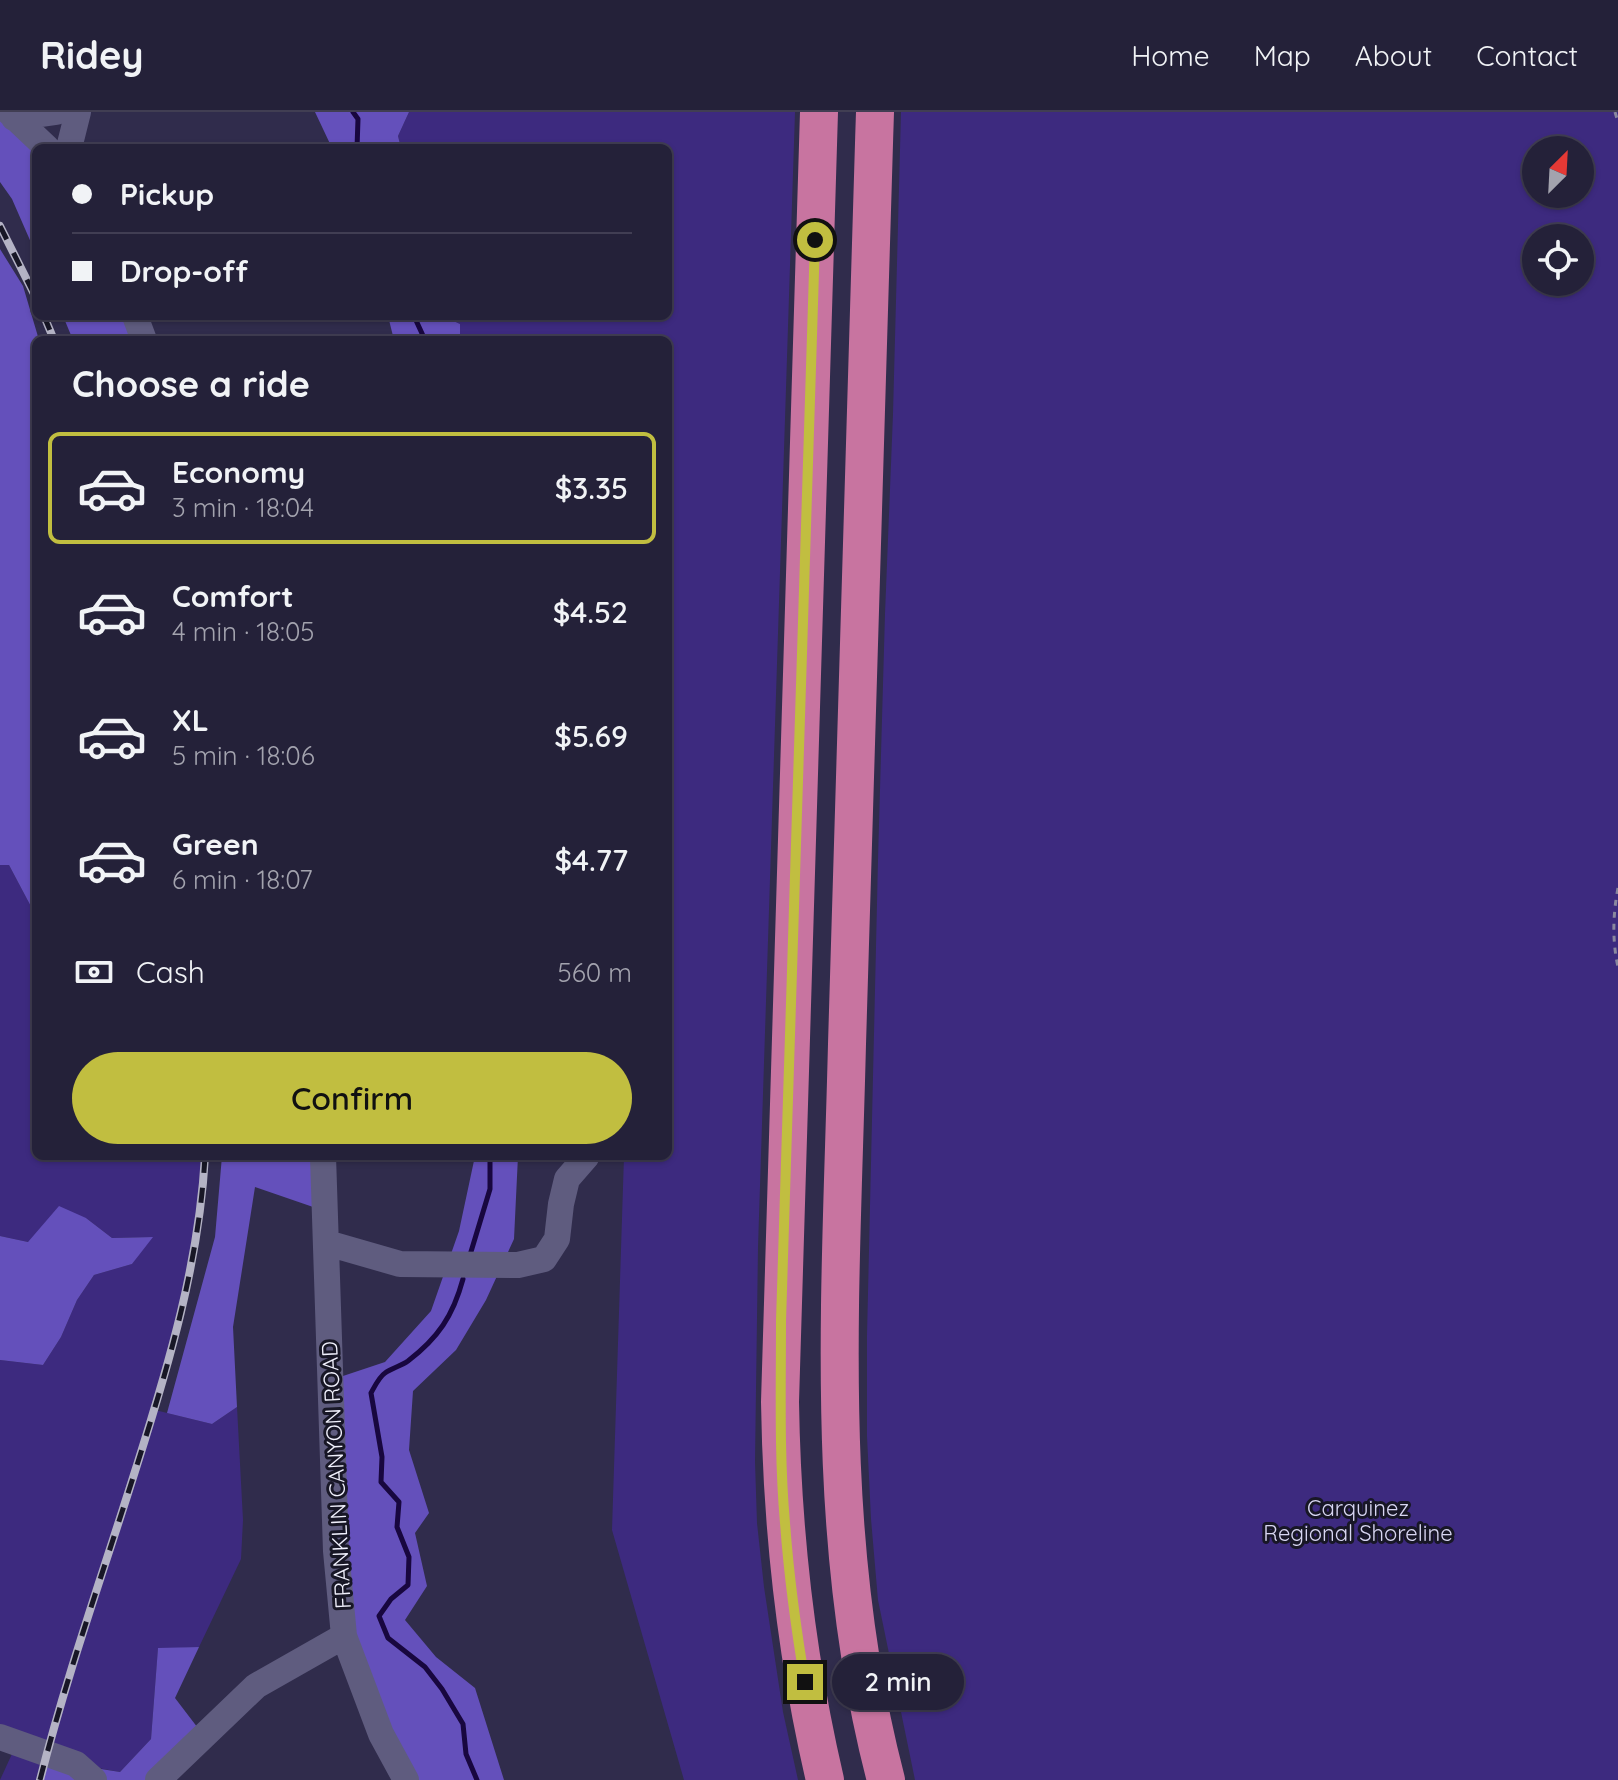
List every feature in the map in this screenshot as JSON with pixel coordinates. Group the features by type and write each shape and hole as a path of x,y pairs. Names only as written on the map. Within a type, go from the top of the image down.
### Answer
{"highway":[{"path":"819,112 780,1402 788,1562 803,1669 825,1780"},
{"path":"875,112 848,998 839,1412 843,1506 853,1611 866,1691 886,1780"}],"street":[{"path":"12,115 56,112"},
{"path":"70,144 78,112"},
{"path":"12,115 43,144"},
{"name":"FRANKLIN CANYON ROAD","path":"331,1160 327,1243 336,1551 344,1636 381,1734 406,1780"},
{"path":"327,1243 400,1264 518,1265 544,1259 557,1239 567,1179 584,1160"},
{"path":"158,1780 256,1686 344,1636"},
{"path":"0,1737 76,1764 94,1780"}],"path":[{"path":"1615,112 1618,122"},
{"path":"1618,888 1613,914 1618,967"}],"green space":[{"path":"409,112 795,112 758,1247 755,1462 764,1587 783,1712 798,1780 684,1780 612,1530 624,1160 672,1160 672,336 460,336 460,324 452,320 672,320 672,144 400,144 398,136"},
{"name":"Carquinez Regional Shoreline","path":"901,112 1618,112 1618,1780 915,1780 878,1600 867,1436 885,614"},
{"path":"0,865 9,865 32,908 32,1160 205,1160 190,1273 155,1410 212,1424 237,1407 243,1520 241,1559 199,1647 158,1649 151,1739 120,1772 76,1764 43,1770 40,1780 0,1780 17,1743 0,1737 0,1360 43,1365 61,1337 77,1300 94,1275 132,1264 151,1237 112,1238 86,1218 28,1242 0,1236"}],"shaded area":[{"path":"0,112 32,146 32,245 12,199 0,182"},
{"path":"315,112 409,112 398,136 400,144 330,144"},
{"path":"0,249 23,286 38,336 32,336 32,908 9,865 0,865"},
{"path":"65,320 128,320 135,336 71,336"},
{"path":"389,320 452,320 460,324 460,336 393,336"},
{"path":"222,1160 311,1160 316,1208 255,1187 233,1327 237,1407 212,1424 167,1413 215,1237"},
{"path":"474,1160 518,1160 514,1239 486,1300 456,1350 413,1391 409,1450 429,1513 415,1533 427,1586 405,1620 436,1657 475,1688 504,1780 406,1780 344,1636 331,1380 385,1362 431,1311 459,1231"},
{"path":"59,1206 86,1218 112,1238 153,1237 132,1264 94,1275 77,1300 61,1337 43,1365 0,1360 0,1236 28,1242"},
{"path":"199,1647 175,1698 204,1736 158,1780 40,1780 43,1770 51,1761 120,1772 151,1739 158,1648"}],"waterway":[{"path":"353,112 358,119 357,144"},
{"path":"416,320 423,336"},
{"path":"470,1255 490,1189 490,1160"},
{"path":"463,1279 449,1315 436,1335 408,1361 383,1375 371,1393 382,1457 381,1482 399,1502 397,1527 409,1557 408,1585 391,1599 379,1616 388,1638 425,1667 463,1724 466,1754 477,1780"}],"railway":[{"path":"0,226 32,290"},
{"path":"46,320 52,336"},
{"path":"40,1780 171,1351 196,1235 205,1160"}],"route":[{"path":"805,1682 785,1523 780,1402 815,240"}]}
